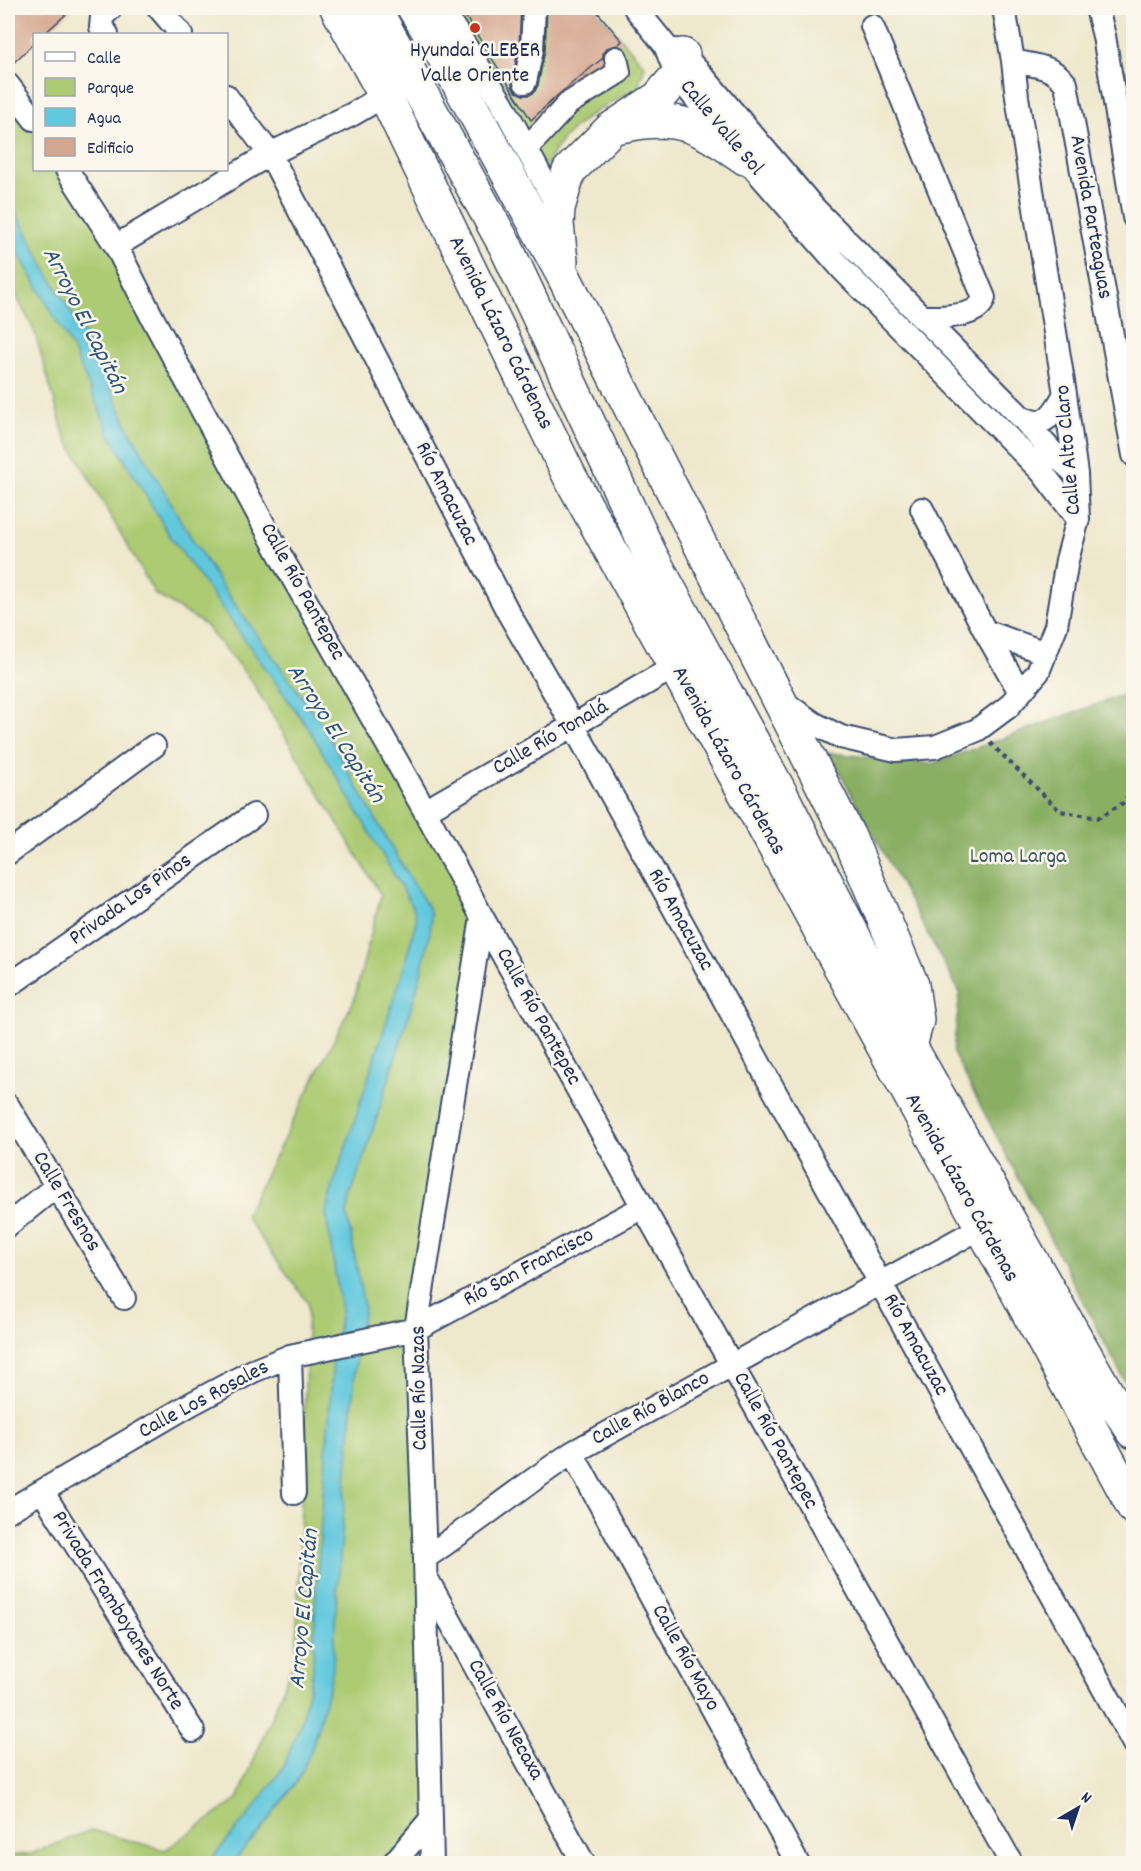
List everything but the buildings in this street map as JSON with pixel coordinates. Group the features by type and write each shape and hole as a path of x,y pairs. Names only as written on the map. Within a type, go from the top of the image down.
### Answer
{"highway":[{"name":"Avenida Lázaro Cárdenas","path":"337,8 385,95 569,475 676,666 1133,1507"},
{"name":"Avenida Lázaro Cárdenas","path":"375,8 506,247 650,554 781,794 910,1046 1107,1393 1134,1432"},
{"path":"414,8 441,51 563,275 850,839 912,986 916,1020 910,1046"},
{"path":"563,275 557,224 558,208 569,171 611,129 658,98 675,59"},
{"path":"611,129 645,121 673,121 699,128 745,158"}],"street":[{"path":"106,33 101,27 102,16 111,8"},
{"path":"525,82 532,50 534,8"},
{"path":"635,8 675,59"},
{"name":"Calle Alto Claro","path":"779,699 815,724 841,737 896,750 935,747 977,730 1008,707 1038,672 1056,626 1067,560 1078,519 1076,474 1004,8"},
{"path":"1097,8 1104,36 1134,217"},
{"path":"168,10 180,33"},
{"path":"448,10 502,103 558,208"},
{"path":"872,26 984,298 983,303 973,311 950,317 921,318"},
{"path":"527,148 569,103 619,72 616,58"},
{"name":"Calle Valle Sol","path":"675,59 745,158 843,270 1042,472 1078,519"},
{"name":"Calle Valle Sol","path":"675,59 814,208 1076,474"},
{"name":"Avenida Parteaguas","path":"1013,61 1055,72 1066,84 1134,455"},
{"path":"8,85 33,118"},
{"path":"116,246 270,154 353,114 385,95"},
{"name":"Río Amacuzac","path":"228,99 270,154 508,612 573,725 1134,1744"},
{"name":"Calle Río Pantepec","path":"68,171 116,246 285,564 425,811 643,1208 1012,1863"},
{"path":"1022,418 1038,422 1044,420 1065,394"},
{"path":"922,509 985,631 1020,692"},
{"path":"985,631 1045,653"},
{"name":"Calle Río Tonalá","path":"425,811 676,666"},
{"path":"8,853 154,746"},
{"name":"Privada Los Pinos","path":"8,986 254,815"},
{"name":"Calle Río Nazas","path":"432,1863 425,1567 416,1329 482,917"},
{"name":"Calle Fresnos","path":"8,1106 124,1298"},
{"path":"8,1225 55,1187"},
{"name":"Río San Francisco","path":"416,1329 643,1208"},
{"name":"Calle Río Blanco","path":"425,1567 468,1529 529,1482 572,1453 982,1227"},
{"name":"Calle Los Rosales","path":"8,1511 253,1371 290,1356 416,1329"},
{"path":"290,1356 294,1493"},
{"name":"Calle Río Mayo","path":"572,1453 798,1863"},
{"name":"Privada Framboyanes Norte","path":"42,1491 193,1731"},
{"name":"Calle Río Necaxa","path":"425,1567 584,1863"},
{"path":"393,1863 431,1819"}],"path":[{"path":"977,730 1060,811 1098,818 1123,803 1134,786"}],"green space":[{"path":"429,8 594,8 645,66 637,90 599,109 565,137 549,160 538,191"},
{"path":"1115,64 1133,76 1133,141 1132,139"},
{"path":"8,85 33,118 33,171 68,171 482,917 416,1329 431,1819 393,1863 8,1863 8,1856 31,1854 91,1830 165,1850 238,1799 296,1656 308,1303 245,1216 354,1000 381,895 251,680 204,624 155,594 64,434 34,330 8,280"},
{"name":"Loma Larga","path":"1133,691 1133,1397 953,1053 960,993 829,753 932,764"}],"water":[{"path":"8,197 46,270 87,338 130,431 184,526 223,588 320,721 429,909 431,917 430,933 419,982 350,1197 347,1214 364,1307 356,1359 333,1668 311,1751 299,1778 260,1831 232,1863 204,1863 214,1856 256,1806 283,1768 300,1726 313,1670 315,1607 333,1360 341,1310 326,1214 403,971 416,921 414,909 309,729 170,536 112,439 72,348 8,235"}],"place":[{"name":"Hyundai CLEBER Valle Oriente","path":"475,28"}],"water label":[{"name":"Arroyo El Capitán","path":"84,321"},
{"name":"Arroyo El Capitán","path":"335,734"},
{"name":"Arroyo El Capitán","path":"305,1609"}]}
